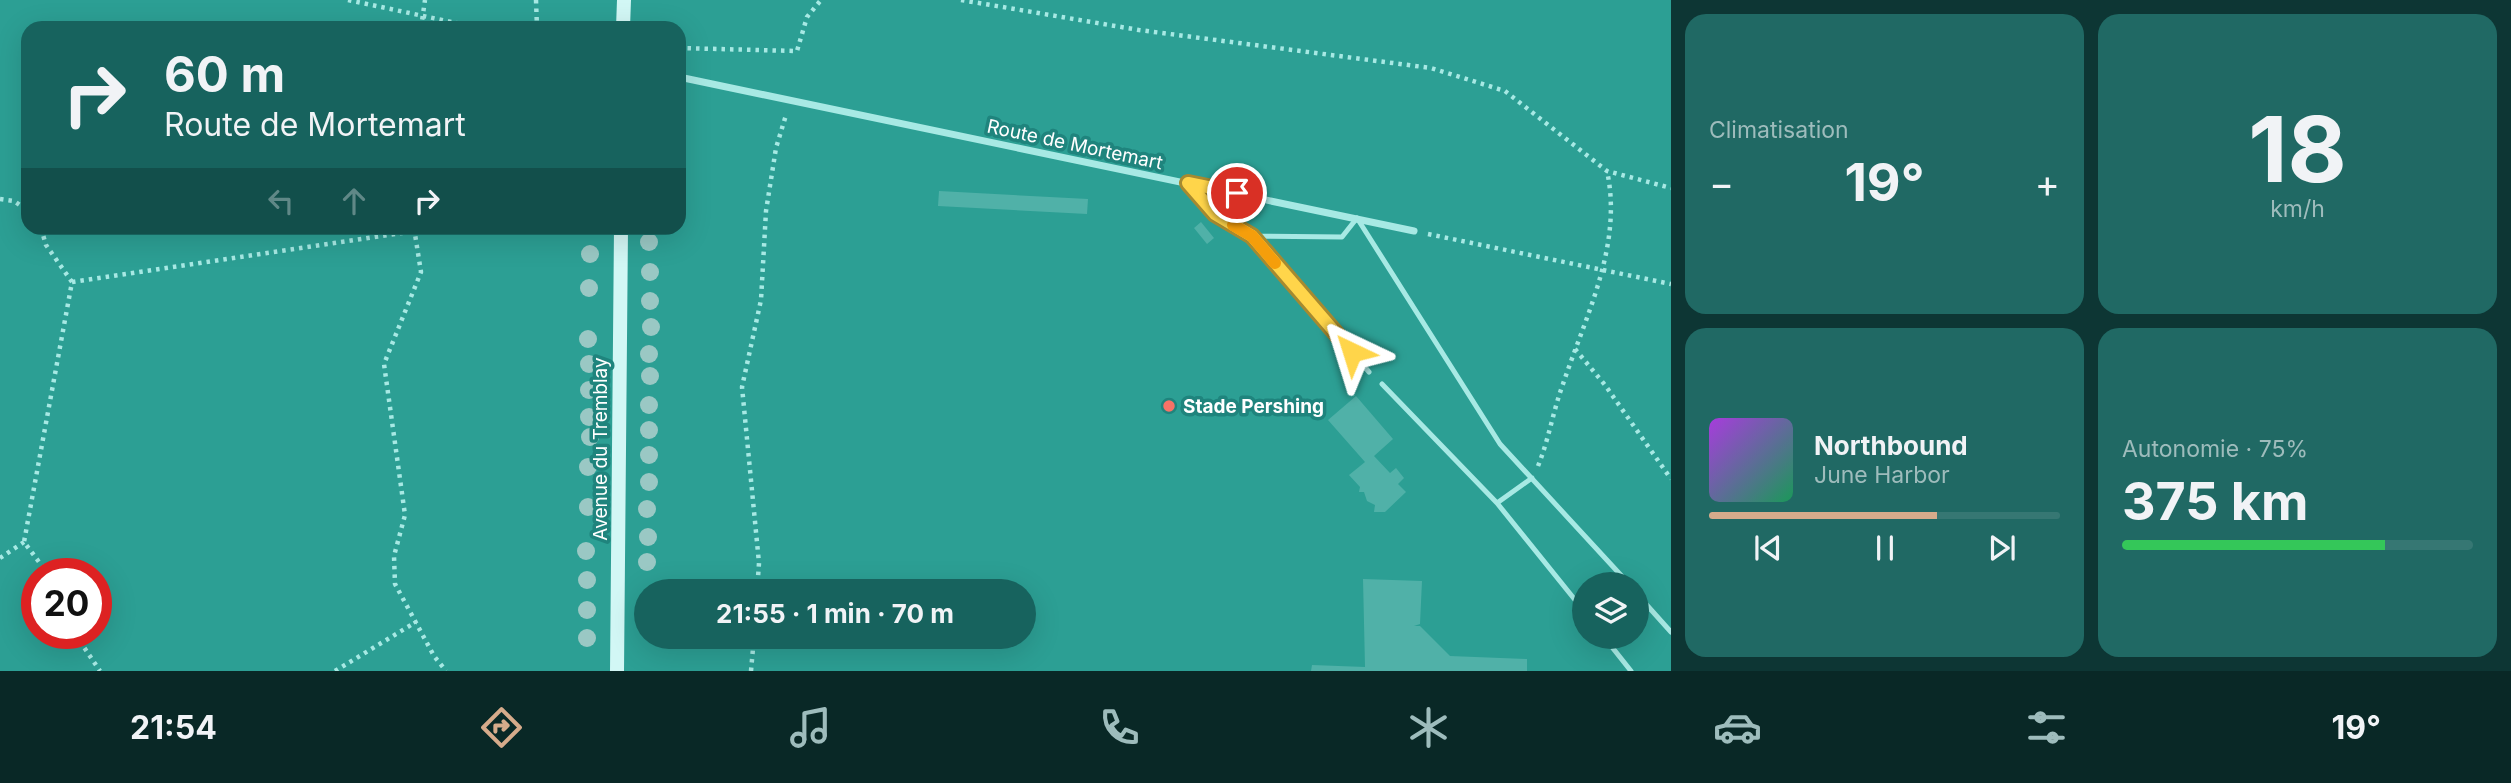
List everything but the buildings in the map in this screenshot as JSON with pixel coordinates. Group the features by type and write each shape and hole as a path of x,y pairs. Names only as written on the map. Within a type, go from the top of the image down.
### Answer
{"main road":[{"path":"623,21 624,0"},
{"name":"Avenue du Tremblay","path":"617,671 621,235"}],"street":[{"name":"Route de Mortemart","path":"686,79 1413,230"}],"lane":[{"path":"1188,183 1215,214 1252,236 1369,372"},
{"path":"1252,236 1342,237 1357,218 1500,444 1618,572"},
{"path":"1382,384 1497,503 1572,596"},
{"path":"1497,503 1532,478"},
{"path":"1649,607 1671,632"},
{"path":"1614,649 1631,671"}],"path":[{"path":"348,0 447,21"},
{"path":"422,21 425,0"},
{"path":"536,0 537,21"},
{"path":"686,48 797,51 807,17 821,0"},
{"path":"961,0 1139,30 1431,68 1505,91 1607,171 1671,188"},
{"path":"758,579 759,563 742,387 761,300 765,211 776,148 790,101"},
{"path":"1532,478 1544,450 1574,349 1604,270 1613,198 1607,171"},
{"path":"0,200 14,201 21,206"},
{"path":"1413,230 1671,284"},
{"path":"0,558 24,542 72,282 46,245 43,235"},
{"path":"72,282 375,235"},
{"path":"415,235 421,272 384,364 405,515 394,556 395,584 434,656 446,671"},
{"path":"1574,349 1605,385 1671,479"},
{"path":"24,542 36,558"},
{"path":"335,671 361,658 416,622"},
{"path":"85,649 100,671"},
{"path":"751,671 753,649"}],"green space":[{"name":"Stade Pershing","path":"0,0 1671,0 1671,671 0,671"}],"slow traffic":[{"path":"1233,225 1252,236 1275,263"}],"place":[{"name":"Stade Pershing","path":"1169,406"}],"route":[{"path":"1237,193 1188,183 1215,214 1252,236 1352,352"}]}
